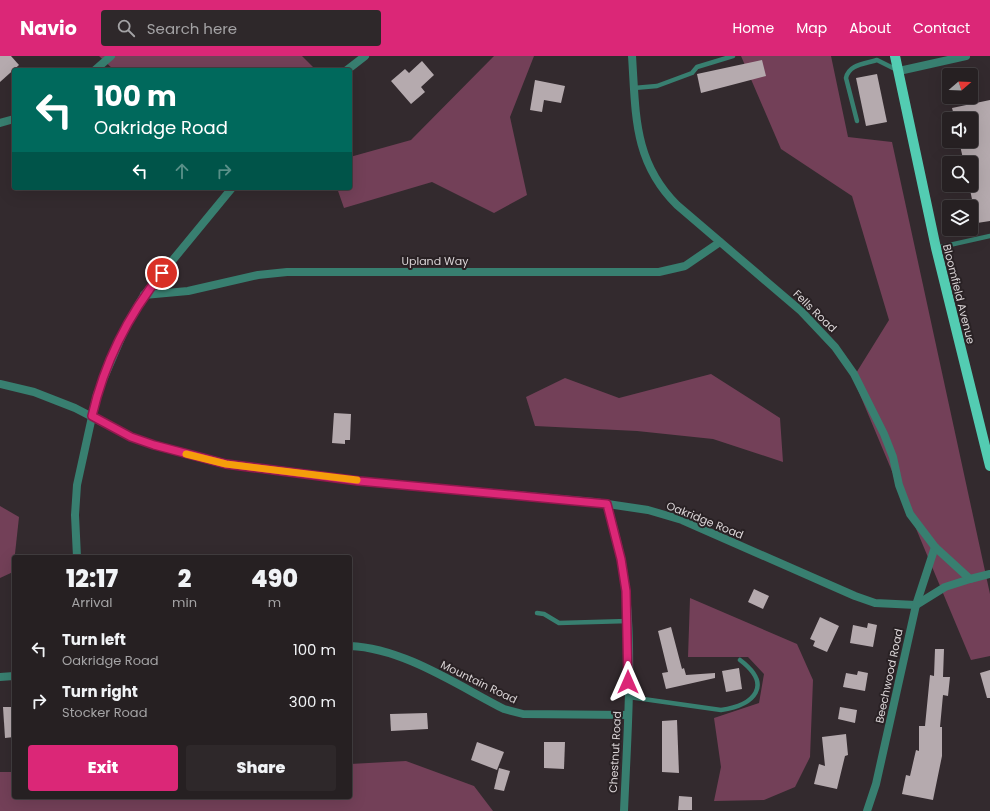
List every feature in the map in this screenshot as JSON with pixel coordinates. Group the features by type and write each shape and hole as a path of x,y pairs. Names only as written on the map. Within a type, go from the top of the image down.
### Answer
{"main road":[{"name":"Bloomfield Avenue","path":"896,56 936,248 990,466"}],"street":[{"path":"97,68 111,56"},
{"path":"349,68 365,56"},
{"name":"Fells Road","path":"632,56 635,116 639,140 653,176 673,201 825,334 845,360 862,388 884,434 892,458 898,485 910,514 935,547 970,579"},
{"path":"899,71 966,56"},
{"path":"0,124 12,120"},
{"path":"77,555 75,515 77,485 96,394 128,322 144,295 230,190"},
{"name":"Upland Way","path":"144,295 188,291 258,275 287,272 659,272 685,266 720,242"},
{"name":"Oakridge Road","path":"0,384 34,392 75,408 131,437 154,445 226,464 359,481 607,504 648,510 682,520 865,600 888,605 916,605"},
{"name":"Chestnut Road","path":"607,504 621,559 626,591 628,621 629,697 624,811"},
{"name":"Beechwood Road","path":"867,811 876,784 916,605 935,547"},
{"path":"916,605 945,587 990,574"},
{"name":"Mountain Road","path":"352,646 372,648 400,656 504,708 515,712 532,714 628,715"},
{"path":"0,677 12,676"}],"lane":[{"path":"634,88 657,86 692,73 697,67 733,56"},
{"path":"857,121 846,78 848,72 853,67 877,60 899,71"},
{"path":"936,248 990,236"},
{"path":"537,613 544,614 558,623 628,621"},
{"path":"629,697 721,710 733,708 744,704 750,699 758,684 757,677 750,667 740,660"}],"shaded area":[{"path":"99,56 302,56 314,68 112,68"},
{"path":"494,56 534,56 510,117 527,195 494,213 432,182 344,208 338,190 352,190 352,156 411,140"},
{"path":"741,56 831,56 848,137 892,142 990,594 990,656 971,660 853,378 889,320 852,196 781,149"},
{"path":"711,374 780,418 783,462 713,439 637,431 535,426 526,397 565,378 619,398"},
{"path":"0,506 19,517 15,555 12,555 12,572 0,578"},
{"path":"690,598 797,644 813,680 810,757 795,787 764,800 714,801 721,767 714,718 759,703 764,674 748,657 688,657"},
{"path":"406,761 474,786 493,811 0,811 0,772 12,772 12,799 352,799 352,764"}],"building":[{"path":"0,56 11,56 19,65 16,68 12,68 12,71 0,82"},
{"path":"762,60 766,76 701,93 697,74"},
{"path":"422,61 434,75 421,87 425,92 411,104 391,81 405,69 409,73"},
{"path":"877,74 887,122 866,126 856,78"},
{"path":"535,80 565,86 561,103 544,100 542,112 530,110"},
{"path":"990,100 990,221 978,223 978,200 972,200 970,192 978,192 978,156 962,156 961,148 978,148 978,112 953,112 952,108 978,104 978,103"},
{"path":"334,413 351,414 350,440 345,440 345,444 332,443"},
{"path":"754,589 769,596 763,609 748,602"},
{"path":"820,617 839,626 827,652 813,646 815,641 810,639"},
{"path":"868,623 877,625 873,647 850,643 853,625 867,628"},
{"path":"671,627 682,669 684,668 686,675 715,673 715,678 666,689 662,673 668,672 658,631"},
{"path":"935,649 944,649 943,677 950,677 948,696 943,695 940,727 942,727 942,756 933,800 902,794 906,775 910,776 916,750 919,751 919,726 925,726 930,675 934,676"},
{"path":"739,668 742,689 726,692 722,671"},
{"path":"990,670 990,698 987,698 980,673"},
{"path":"858,671 868,673 865,691 843,687 846,673 857,675"},
{"path":"3,707 12,707 12,737 5,738"},
{"path":"840,707 857,710 855,723 838,719"},
{"path":"427,713 428,729 391,731 390,714"},
{"path":"677,720 679,773 662,772 662,721"},
{"path":"846,734 848,755 845,756 837,789 814,784 819,764 825,766 822,737"},
{"path":"477,742 504,752 497,770 471,760"},
{"path":"544,742 565,742 564,769 544,768"},
{"path":"499,768 510,771 504,791 494,789"},
{"path":"679,796 692,797 692,810 678,810"}],"slow traffic":[{"path":"186,454 226,464 357,480"}],"route":[{"path":"162,273 144,295 128,322 96,394 92,416 131,437 202,459 226,464 359,481 607,504 621,559 626,591 628,621 628,682"}]}
